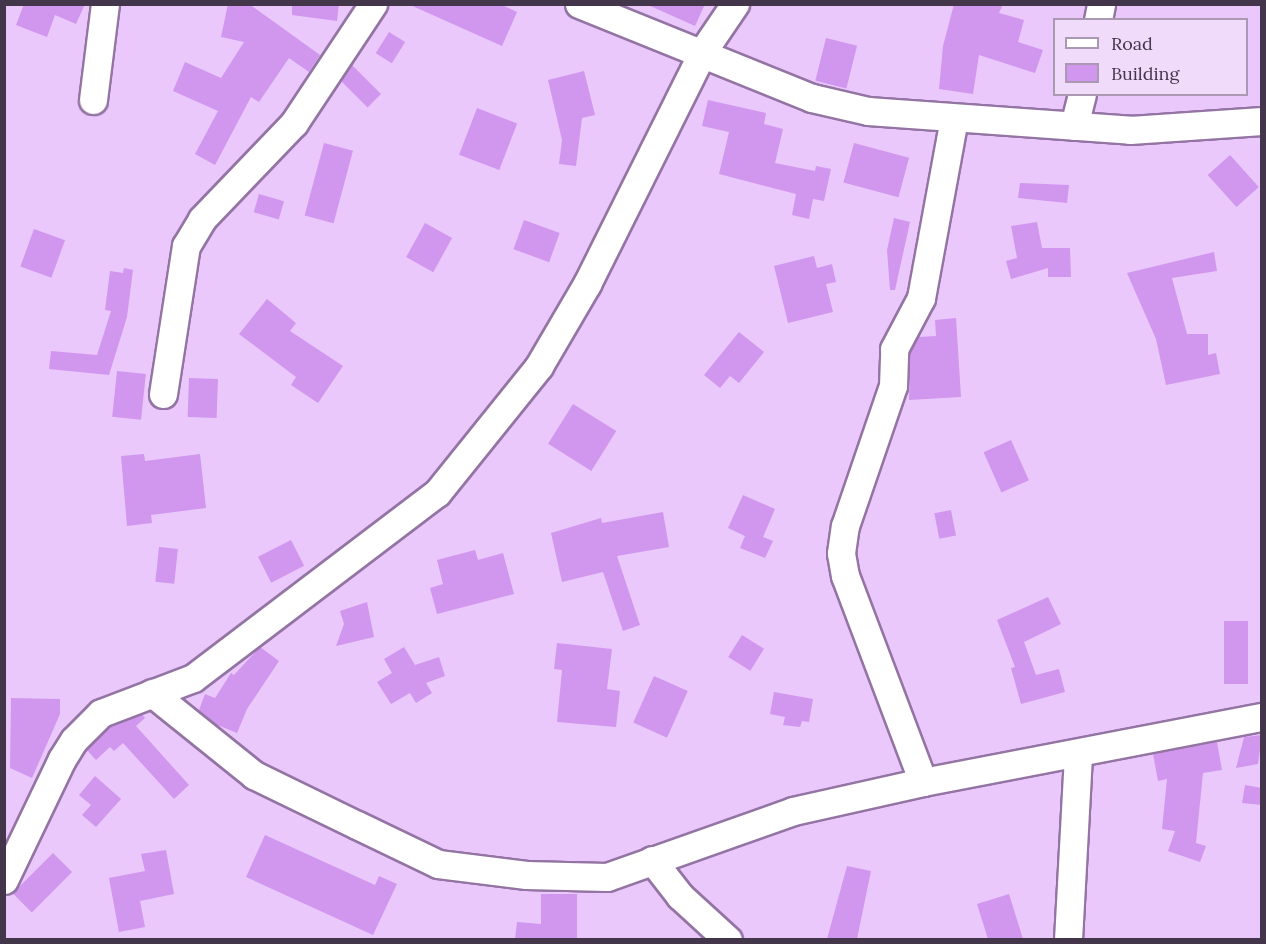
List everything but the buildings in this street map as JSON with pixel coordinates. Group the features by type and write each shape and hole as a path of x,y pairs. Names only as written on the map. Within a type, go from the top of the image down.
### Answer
{"street":[{"path":"93,100 105,4"},
{"path":"163,394 186,246 202,219 294,123 373,4"},
{"path":"579,4 704,51 812,98 868,111 1130,130 1262,121"},
{"path":"4,880 74,740 101,713 193,678 438,493 539,366 586,284 704,51 735,4"},
{"path":"1074,126 1082,96"},
{"path":"923,782 845,576 841,553 845,526 893,386 894,349 921,298 954,118"},
{"path":"152,693 254,775 438,864 526,875 607,877 792,811 923,782 1262,717"},
{"path":"1068,939 1078,753"},
{"path":"652,860 680,896 728,939"}]}
